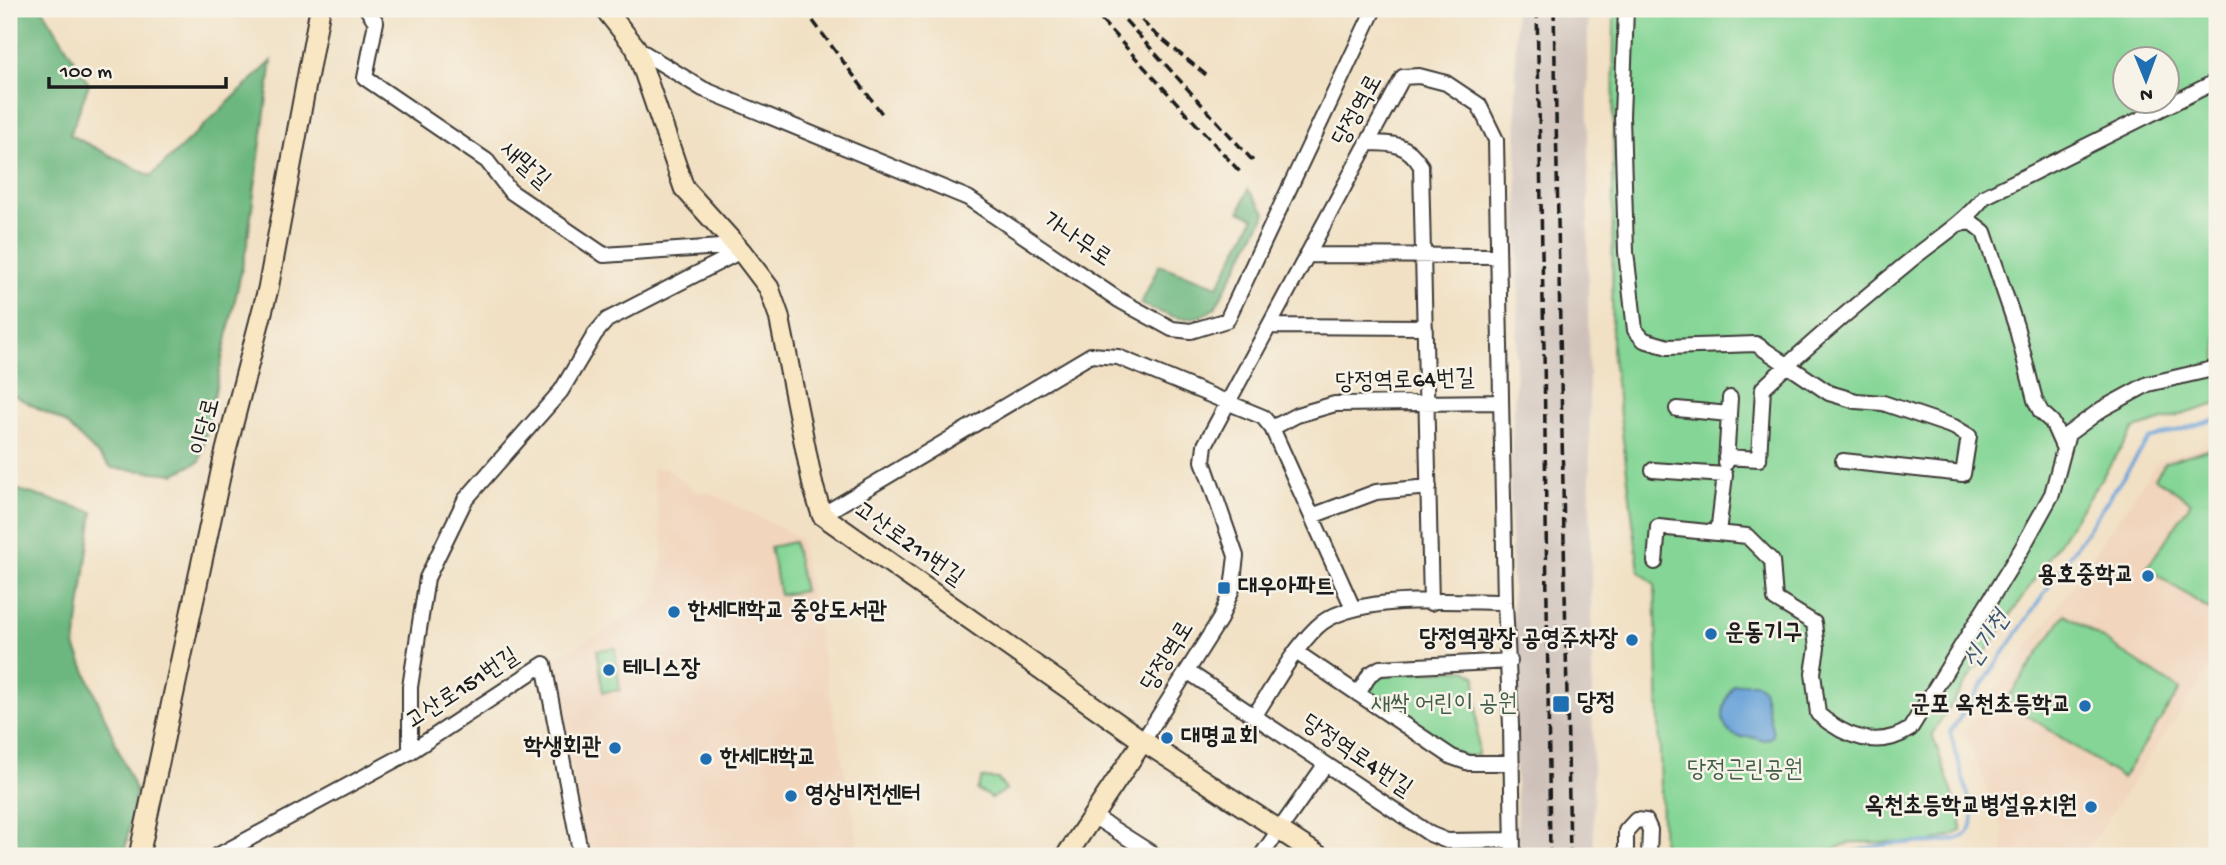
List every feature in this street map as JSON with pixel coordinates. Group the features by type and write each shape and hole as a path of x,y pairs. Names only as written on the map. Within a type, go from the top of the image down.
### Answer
{"street":[{"name":"이당로","path":"139,856 225,458 268,289 320,9"},
{"name":"새말길","path":"367,9 376,22 365,78 486,161 510,191 604,255 738,248"},
{"name":"가나무로","path":"605,9 636,48 703,89 968,198 1119,300 1172,329 1191,331 1227,320 1374,9"},
{"path":"1626,9 1622,129 1626,252 1635,330 1644,340 1668,347 1756,344 1829,393 1856,401 1883,403 1969,436 1963,474 1843,461"},
{"name":"고산로211번길","path":"636,48 684,188 738,248 769,289 779,316 822,515 1143,741 1319,856"},
{"name":"당정역로","path":"1143,741 1220,619 1232,589 1236,556 1203,461 1205,445 1403,77 1419,76 1446,83 1479,106 1496,140 1513,856"},
{"path":"1726,457 1759,459 1763,388 1908,262 1970,215 1983,197 2217,81"},
{"path":"1367,144 1394,143 1413,153 1421,166 1432,603"},
{"path":"1958,224 1970,222 1984,232 2016,326 2035,400 2055,428 2064,449"},
{"path":"410,752 411,687 427,578 465,500 561,391 595,334 607,320 738,248"},
{"path":"1307,255 1498,256"},
{"path":"1269,326 1425,327"},
{"path":"822,515 1091,355 1118,357 1263,417 1272,428 1353,608"},
{"path":"1655,562 1658,527 1748,536 1772,561 1774,599 1814,623 1817,648 1813,673 1818,714 1832,726 1867,741 1899,736 1910,729 2021,550 2052,494 2068,434 2102,409 2148,384 2217,368"},
{"path":"1718,533 1730,398"},
{"name":"당정역로64번길","path":"1272,428 1297,415 1335,404 1501,402"},
{"path":"1677,409 1729,414"},
{"path":"1653,470 1725,475"},
{"path":"1312,516 1376,492 1429,487"},
{"path":"1255,715 1296,652 1317,626 1336,614 1376,603 1505,602"},
{"path":"1296,652 1452,757 1469,763 1512,763"},
{"path":"1357,694 1370,674 1380,668 1510,662"},
{"name":"고산로151번길","path":"217,856 234,851 410,752 544,664 581,856"},
{"name":"당정역로4번길","path":"1187,671 1430,834 1447,841 1513,840"},
{"path":"1066,856 1143,741"},
{"path":"1261,856 1325,765"},
{"path":"1093,816 1156,856"},
{"path":"1626,856 1626,831 1636,820 1646,821 1650,830 1649,856"}],"shaded area":[{"path":"1515,9 1588,9 1594,856 1520,856 1510,490 1519,302"},
{"name":"군포 옥천초등학교","path":"2217,441 2217,658 2082,856 2003,853 2003,830 1965,733 2063,599 2158,461"},
{"name":"한세대학교","path":"665,468 697,492 706,491 800,538 861,856 589,856 550,661 651,604 658,592 663,548 652,469"}],"green space":[{"path":"9,9 43,9 89,84 70,135 151,176 272,61 247,245 200,461 175,474 112,468 64,422 9,393"},
{"name":"당정근린공원","path":"1614,9 2217,9 2217,404 2134,429 1932,734 1961,817 1961,831 1927,843 1851,842 1818,856 1663,856 1655,585 1639,571 1612,349"},
{"path":"1248,189 1266,213 1215,308 1196,317 1178,318 1141,304 1159,265 1218,286 1254,218 1240,211"},
{"path":"2217,446 2217,606 2213,612 2147,568 2191,502 2155,478 2166,462"},
{"path":"9,487 93,512 75,646 136,792 124,856 9,856"},
{"path":"794,542 804,591 780,595 770,547"},
{"path":"2065,614 2180,690 2122,778 2006,701"},
{"name":"테니스장","path":"615,648 620,690 603,692 597,650"},
{"name":"새싹 어린이 공원","path":"1466,670 1476,677 1478,755 1453,753 1366,689 1373,680 1389,673"},
{"path":"982,778 998,779 1006,790 992,798 977,790"}],"water":[{"path":"1757,683 1763,689 1773,733 1772,737 1766,740 1740,737 1726,728 1724,707 1733,685"}],"waterway":[{"name":"신기천","path":"1844,856 1873,847 1942,842 1967,834 1972,827 1973,813 1950,732 2149,439 2217,419"}],"railway":[{"path":"804,9 883,115"},
{"path":"1091,9 1241,173"},
{"path":"1115,9 1254,162"},
{"path":"1131,9 1152,31 1206,75"},
{"path":"1537,9 1550,856"},
{"path":"1554,9 1570,856"}],"place":[{"name":"용호중학교","path":"2148,576"},
{"name":"대우아파트","path":"1224,588"},
{"name":"한세대학교 중앙도서관","path":"674,612"},
{"name":"운동기구","path":"1711,634"},
{"name":"당정역광장 공영주차장","path":"1632,640"},
{"name":"테니스장","path":"609,670"},
{"name":"당정","path":"1561,704"},
{"name":"군포 옥천초등학교","path":"2085,706"},
{"name":"대명교회","path":"1167,738"},
{"name":"학생회관","path":"615,748"},
{"name":"한세대학교","path":"706,759"},
{"name":"영상비전센터","path":"791,796"},
{"name":"옥천초등학교병설유치원","path":"2091,807"}]}
